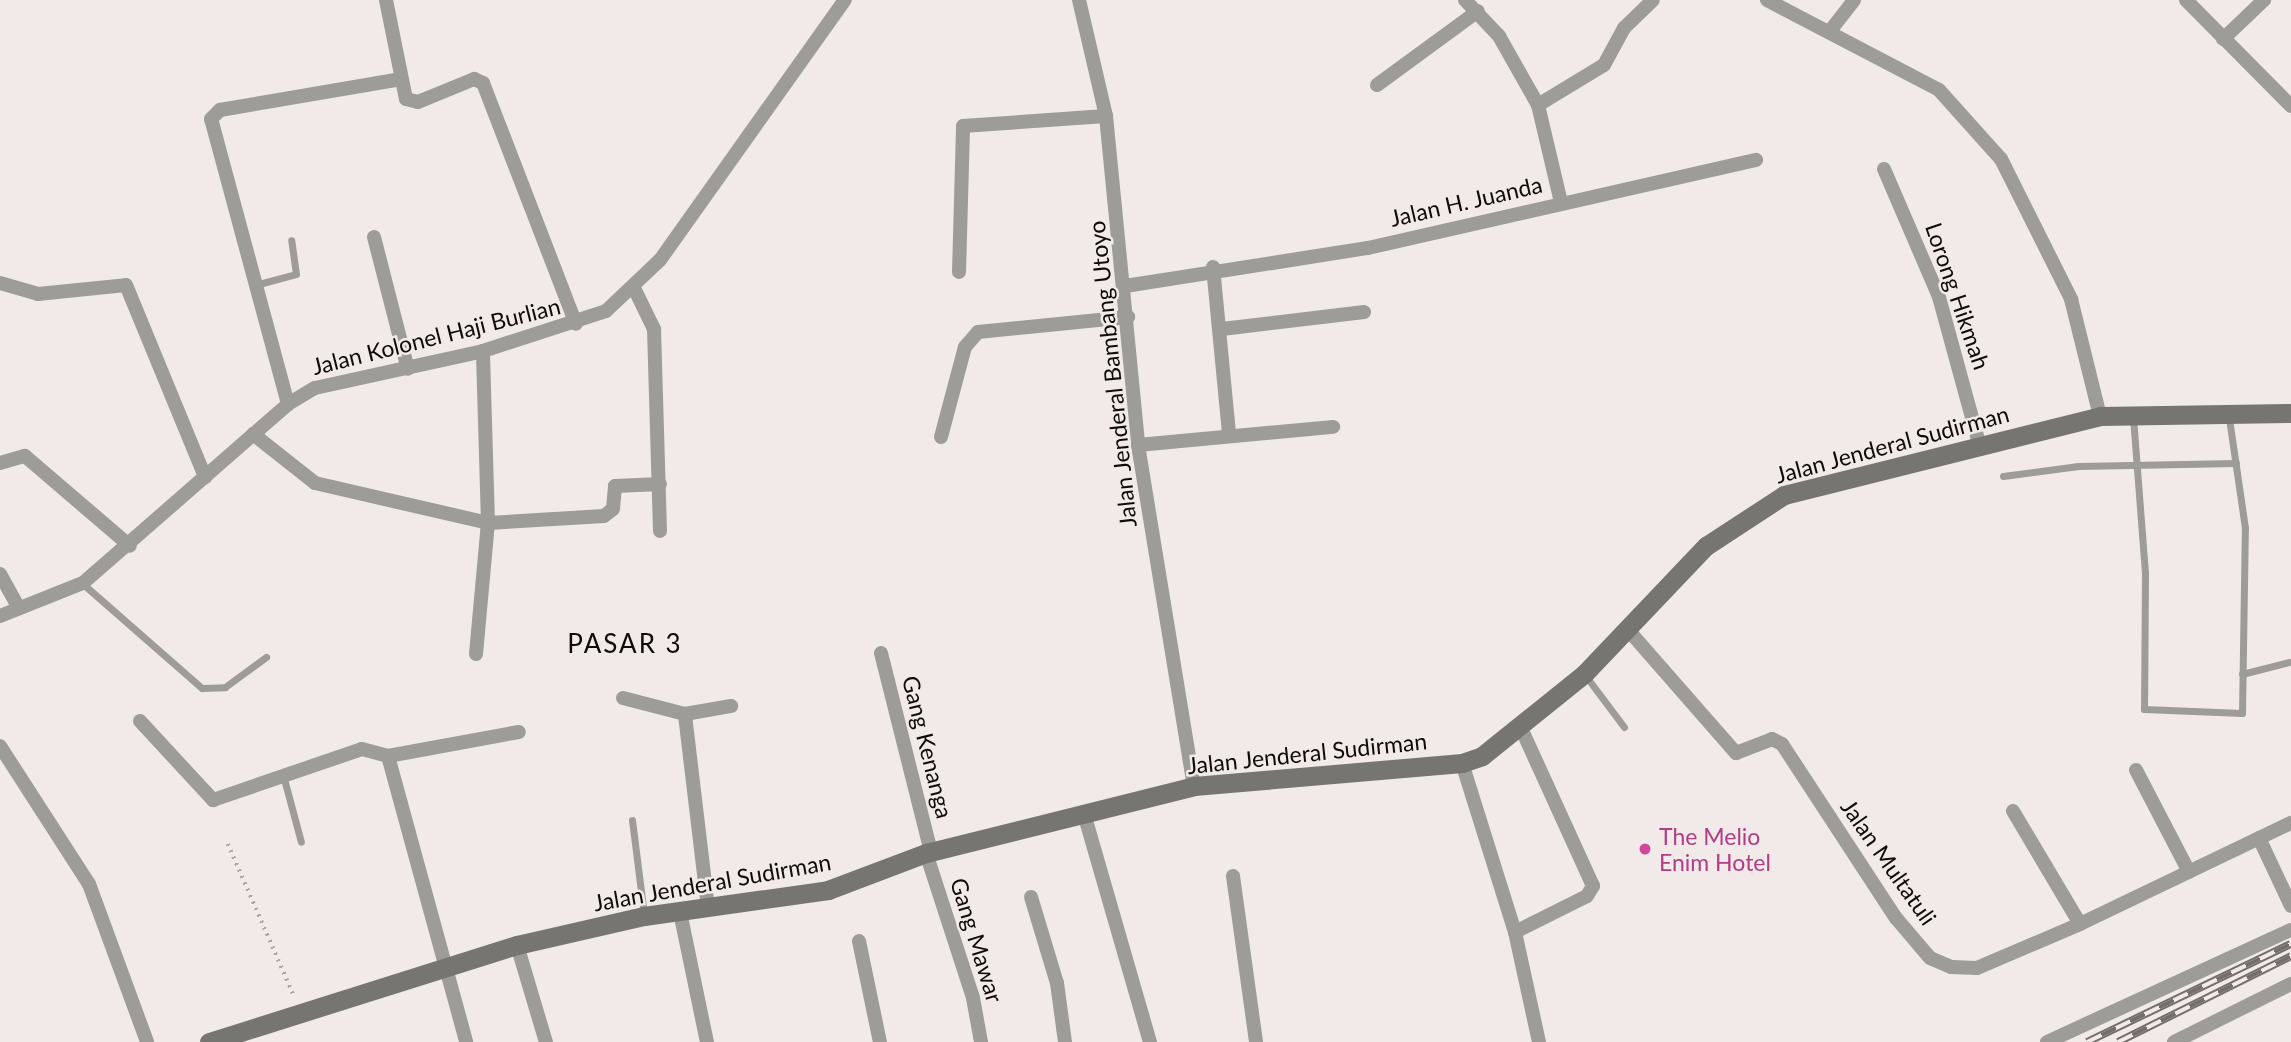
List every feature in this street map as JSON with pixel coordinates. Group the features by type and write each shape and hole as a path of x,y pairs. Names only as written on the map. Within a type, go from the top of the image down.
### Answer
{"main road":[{"name":"Jalan Jenderal Sudirman","path":"209,1042 445,965 517,945 644,916 828,890 929,852 1086,817 1194,786 1462,763 1520,726 1584,674 1630,632 1706,546 1784,495 1979,443 2100,416 2229,418 2291,413"}],"street":[{"path":"386,0 406,99 414,103 474,79 483,83 576,324"},
{"name":"Jalan Kolonel Haji Burlian","path":"0,616 83,583 130,546 288,404 315,388 483,351 576,324 634,288 758,131 845,0"},
{"name":"Jalan Jenderal Bambang Utoyo","path":"1079,0 1106,116 1125,286 1138,445 1194,786"},
{"path":"1377,85 1478,10 1465,0"},
{"path":"1538,106 1604,65 1624,27 1653,0"},
{"path":"1767,0 1939,90 2001,159 2071,299 2100,416"},
{"path":"1830,31 1854,0"},
{"path":"2186,0 2291,106"},
{"path":"2223,39 2264,0"},
{"name":"Jalan H. Juanda","path":"1125,286 1213,267 1368,248 1561,202 1538,106 1478,10"},
{"path":"288,404 211,127 214,114 401,79"},
{"path":"959,272 964,126 1106,116"},
{"path":"1561,202 1756,160"},
{"name":"Lorong Hikmah","path":"1884,169 1939,296 1979,443"},
{"path":"374,237 408,369"},
{"path":"1213,267 1222,329 1229,433"},
{"path":"0,283 38,294 126,285 205,477"},
{"path":"634,288 654,329 660,530"},
{"path":"1222,329 1364,312"},
{"path":"941,437 965,346 978,332 1128,317"},
{"path":"476,654 488,523 483,351"},
{"path":"1138,445 1229,433 1333,427"},
{"path":"253,434 314,483 488,523 604,516 613,509 615,486 660,484"},
{"path":"0,463 25,456 130,546"},
{"path":"0,574 19,608"},
{"name":"Jalan Multatuli","path":"1630,632 1736,753 1772,739 1782,744 1896,918 1930,958 1977,968 2080,925 2291,823"},
{"name":"Gang Kenanga","path":"881,653 929,852"},
{"path":"623,698 685,714 732,706"},
{"path":"685,714 708,908"},
{"path":"140,721 213,800 362,749 388,756 519,732"},
{"path":"1515,932 1587,896 1593,886 1520,726"},
{"path":"0,746 4,762 89,884 147,1042"},
{"path":"388,756 466,1042"},
{"path":"1462,763 1515,932 1539,1042"},
{"path":"2136,770 2189,873"},
{"path":"2012,811 2080,925"},
{"path":"1086,817 1150,1042"},
{"path":"2259,838 2291,906"},
{"name":"Gang Mawar","path":"929,852 973,998 981,1042"},
{"path":"1233,876 1256,1042"},
{"path":"1031,897 1058,983 1065,1042"},
{"path":"680,912 707,1042"},
{"path":"2047,1042 2291,930"},
{"path":"859,941 880,1042"},
{"path":"517,945 545,1042"},
{"path":"2174,1042 2291,984"}],"lane":[{"path":"255,285 296,274 291,240"},
{"path":"2133,417 2145,574 2144,709 2242,713 2245,528 2229,418"},
{"path":"2003,476 2135,464 2236,463"},
{"path":"83,583 202,688 225,687 266,657"},
{"path":"2242,674 2289,662"},
{"path":"1584,674 1624,727"},
{"path":"283,774 301,842"},
{"path":"632,820 644,916"}],"path":[{"path":"228,844 267,923 300,1012"}],"railway":[{"path":"2087,1042 2291,944"},
{"path":"2118,1042 2291,956"}],"place":[{"name":"The Melio Enim Hotel","path":"1645,849"}],"district":[{"name":"PASAR 3","path":"625,644"}]}
